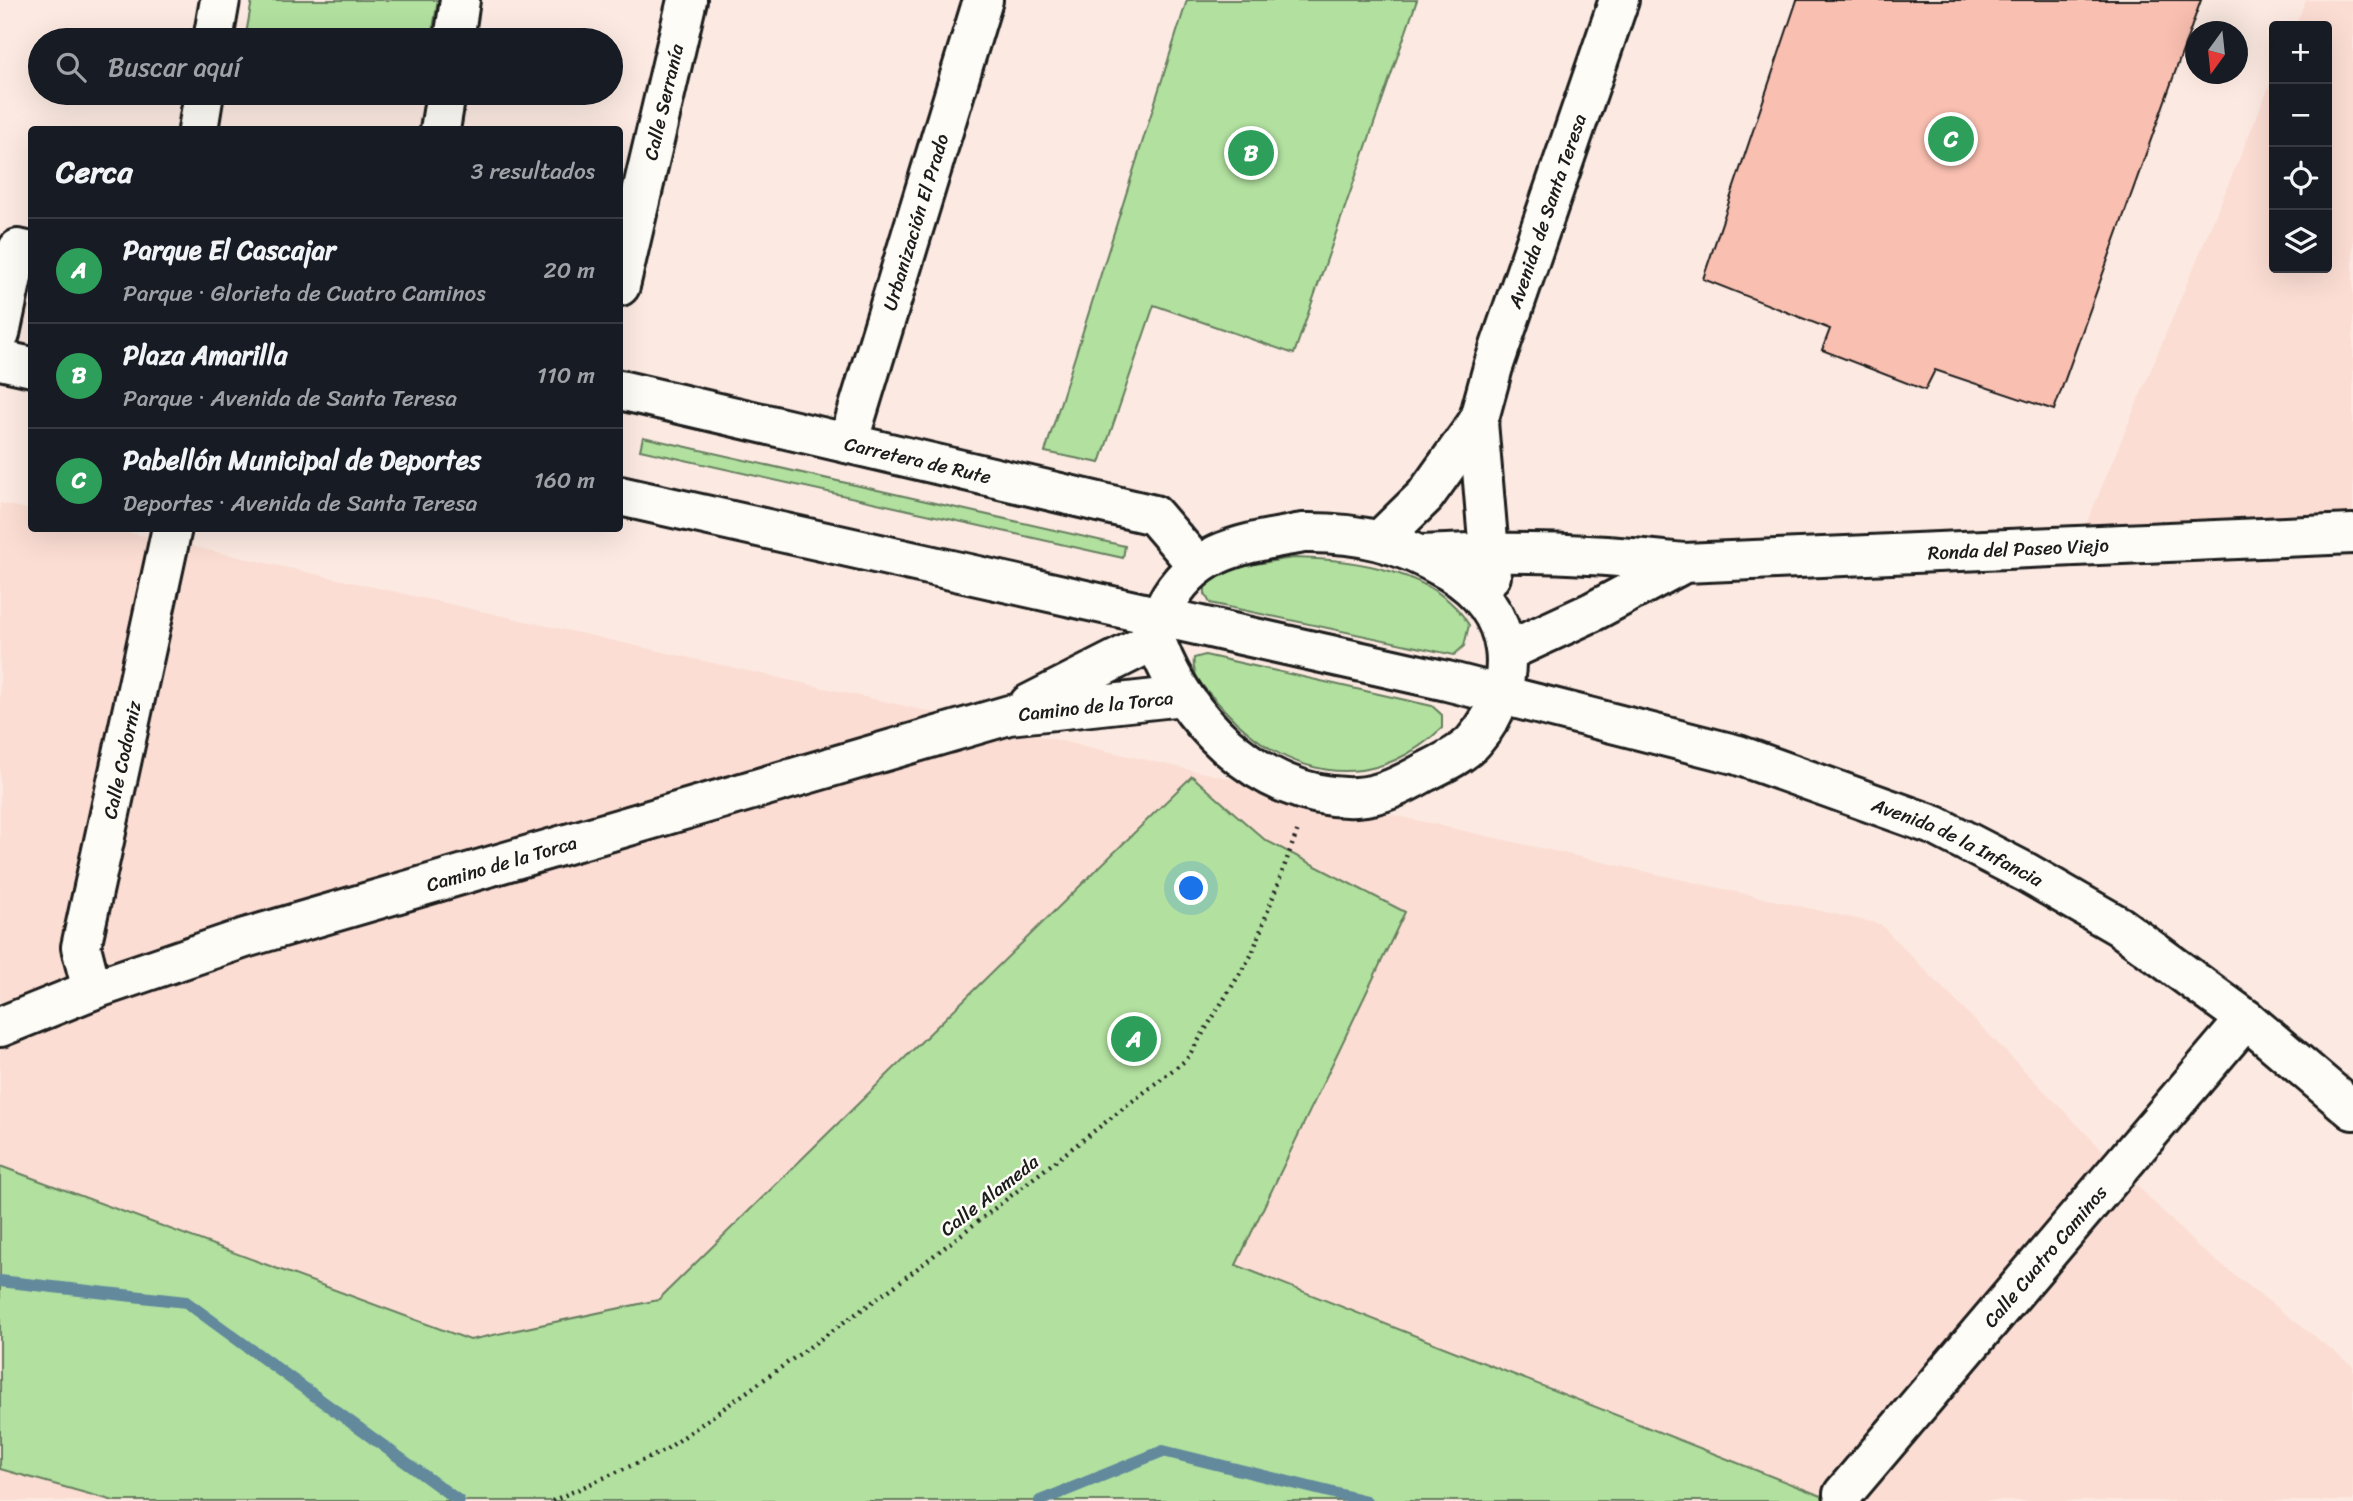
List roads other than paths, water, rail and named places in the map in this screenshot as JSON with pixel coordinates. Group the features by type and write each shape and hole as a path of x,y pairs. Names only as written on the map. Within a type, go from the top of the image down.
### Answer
{"street":[{"path":"215,28 220,0"},
{"path":"456,28 460,0"},
{"name":"Calle Serranía","path":"623,273 687,0"},
{"name":"Urbanización El Prado","path":"848,443 983,0"},
{"name":"Avenida de Santa Teresa","path":"1493,611 1478,422 1493,367 1619,0"},
{"path":"199,126 202,105"},
{"path":"441,126 444,105"},
{"path":"0,334 18,249 28,251"},
{"path":"0,360 28,366"},
{"name":"Carretera de Rute","path":"623,391 1154,515 1196,564"},
{"name":"Avenida de Santa Teresa","path":"1381,540 1425,496 1478,422"},
{"path":"623,497 1157,628"},
{"name":"Calle Codorniz","path":"92,990 80,947 171,532"},
{"path":"1303,533 1347,533 1381,540 1422,555 1466,581 1493,611 1508,651 1501,694 1493,715 1473,743 1400,787 1357,797 1311,793 1280,783 1240,757 1208,728 1169,674 1157,628 1176,584 1196,564 1223,551 1303,533"},
{"name":"Ronda del Paseo Viejo","path":"1422,555 1489,551 1631,557 1684,563 2353,534"},
{"name":"Ronda del Paseo Viejo","path":"1508,651 1592,612 1684,563"},
{"name":"Avenida de la Infancia","path":"1157,628 1501,694 1738,755 1936,826 2027,873 2119,926 2246,1019 2353,1110"},
{"name":"Camino de la Torca","path":"1009,715 1157,628"},
{"name":"Camino de la Torca","path":"0,1027 92,990 245,938 1009,715 1183,696"},
{"name":"Calle Cuatro Caminos","path":"1843,1494 2246,1019"}],"waterway":[{"path":"0,1281 186,1302 459,1501"},
{"path":"1040,1501 1163,1451 1366,1501"}],"place":[{"name":"Pabellón Municipal de Deportes","path":"1951,139"},
{"name":"Plaza Amarilla","path":"1251,153"},
{"name":"Parque El Cascajar","path":"1134,1039"}]}
